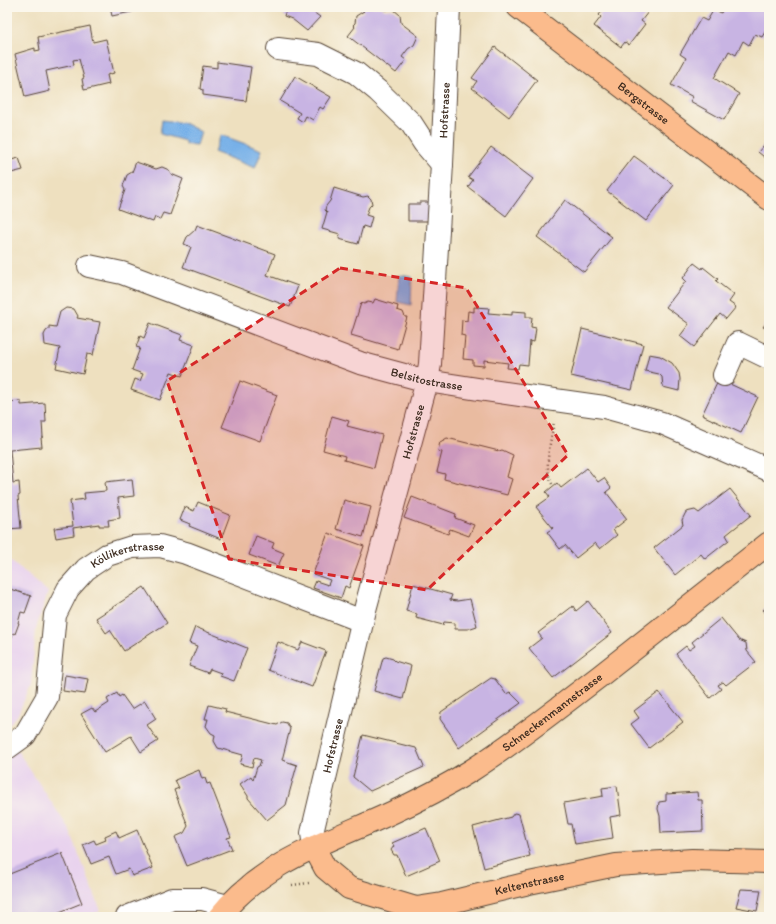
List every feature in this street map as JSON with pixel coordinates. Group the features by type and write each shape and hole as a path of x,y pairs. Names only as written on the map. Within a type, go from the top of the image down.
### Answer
{"main road":[{"name":"Bergstrasse","path":"518,7 769,199"},
{"name":"Schneckenmannstrasse","path":"223,911 250,884 276,866 314,847 439,791 521,738 769,543"},
{"name":"Keltenstrasse","path":"314,847 325,868 349,888 419,913 442,904 529,883 616,865 692,860 769,862"}],"street":[{"name":"Hofstrasse","path":"314,847 312,833 362,621 427,381 430,364 450,7"},
{"path":"278,49 318,54 356,73 378,91 411,123 424,143 442,164"},
{"name":"Belsitostrasse","path":"89,266 122,273 360,362 427,381 604,407 662,423 769,470"},
{"path":"724,375 738,343 769,358"},
{"name":"Köllikerstrasse","path":"7,748 25,735 47,697 55,615 68,589 86,569 107,555 132,547 160,546 186,554 362,621"},
{"path":"127,917 172,899 202,899 223,911"}],"path":[{"path":"552,484 548,474 547,464 553,425"},
{"path":"289,885 313,884"}],"highlighted area":[{"path":"340,268 466,288 568,455 427,590 229,559 167,381"}],"shaded area":[{"path":"7,557 48,592 36,628 31,685 17,716 7,727"},
{"path":"7,735 69,829 101,911 86,917 7,917"}],"water":[{"path":"162,120 184,123 201,132 197,145 185,144 185,141 160,134"},
{"path":"221,135 262,150 255,168 214,152"},
{"path":"399,275 412,277 411,305 397,302"}],"building":[{"path":"110,7 149,7 150,8 112,16"},
{"path":"287,7 306,7 320,17 307,31 292,19 284,16"},
{"path":"359,7 381,7 385,10 393,9 400,15 401,23 418,36 414,45 408,49 402,57 406,60 396,73 348,36 355,27 353,25 355,23 356,16 364,11"},
{"path":"605,7 652,7 641,21 645,24 629,45 625,42 621,47 594,26 601,17 599,15"},
{"path":"724,7 769,7 769,28 768,27 762,37 755,34 749,45 743,41 736,55 729,51 714,78 739,94 724,120 690,101 693,97 671,85 686,58 680,54 701,18 707,21 714,9 721,13"},
{"path":"90,26 93,42 106,39 114,73 107,75 109,84 84,90 82,79 84,78 79,59 73,60 74,65 46,71 50,91 25,97 15,54 35,48 35,51 40,50 38,37"},
{"path":"495,47 537,80 509,117 472,88 477,81 472,78"},
{"path":"217,62 251,67 246,101 203,95 203,90 200,89 203,66 217,68"},
{"path":"295,76 331,97 323,109 320,107 313,120 306,116 303,122 297,118 300,113 280,101"},
{"path":"769,139 769,161 758,152"},
{"path":"491,147 533,179 506,216 468,187 473,180 468,177"},
{"path":"634,156 674,185 646,221 607,191"},
{"path":"19,158 23,170 7,174 7,161"},
{"path":"136,162 156,169 162,167 169,170 171,174 183,179 170,215 163,213 160,219 155,217 153,222 118,209 125,190 123,186 127,175 132,172"},
{"path":"334,188 363,197 368,196 371,199 372,204 366,215 372,217 369,228 363,226 358,244 339,239 340,234 322,229 327,212 325,210 326,206 330,201"},
{"path":"565,200 612,237 584,272 537,237"},
{"path":"420,202 431,202 431,221 408,221 408,204 420,204"},
{"path":"197,225 275,254 267,275 298,286 290,307 183,267 191,247 184,244 187,237 195,230"},
{"path":"694,263 702,269 703,267 718,279 716,281 734,295 729,302 736,307 726,319 720,314 694,347 680,336 689,324 666,307 686,281 683,278"},
{"path":"375,299 398,306 397,310 403,312 405,317 407,317 398,349 351,335 361,303 373,303"},
{"path":"474,307 489,308 488,313 512,315 512,311 526,312 526,317 532,317 531,327 536,328 534,342 530,341 528,365 519,364 518,369 507,368 508,363 484,360 484,366 473,365 473,360 463,359 465,336 461,335 462,320 467,321 468,311 474,312"},
{"path":"66,308 74,309 78,316 77,318 100,322 93,355 87,354 83,374 56,368 60,348 45,345 44,335 46,331 49,329 49,326 56,327 60,312"},
{"path":"769,319 769,330 763,327"},
{"path":"150,323 182,335 180,340 194,345 182,376 171,372 160,400 131,390 135,379 140,381 143,374 132,370 140,348 136,347 140,336 144,338"},
{"path":"582,329 643,344 632,390 571,376"},
{"path":"649,354 660,356 672,363 679,373 679,391 663,387 662,377 659,374 645,371"},
{"path":"719,379 758,397 741,433 702,415"},
{"path":"240,381 277,395 260,441 222,427"},
{"path":"21,401 21,405 45,403 46,422 42,422 42,447 10,450 13,483 19,482 20,495 18,496 21,528 7,529 7,402"},
{"path":"332,416 349,421 347,426 382,435 374,468 344,460 345,456 323,450"},
{"path":"447,438 499,451 502,450 513,455 507,477 512,479 507,495 444,479 445,474 437,472 442,452 438,451 440,442"},
{"path":"587,468 598,482 604,478 611,488 606,492 627,519 613,530 617,535 600,549 595,543 576,558 565,545 560,549 547,532 553,528 536,507 550,497 546,492 557,483 561,488"},
{"path":"132,479 134,496 118,498 120,518 108,520 109,526 99,526 99,524 73,528 74,535 56,538 54,528 73,526 70,501 85,499 84,493 106,491 105,482"},
{"path":"730,489 751,515 726,535 729,540 705,559 701,554 675,575 654,548 683,525 682,520 686,512 695,510 699,513"},
{"path":"412,497 456,514 455,518 474,525 469,536 450,529 448,534 404,518"},
{"path":"344,500 371,507 363,537 336,529"},
{"path":"198,502 230,515 221,539 189,526 190,524 180,520 185,507 194,511"},
{"path":"328,533 364,546 349,588 345,586 341,598 313,588 316,581 328,585 330,580 313,574"},
{"path":"256,536 274,543 272,548 284,553 278,566 249,555"},
{"path":"413,584 452,595 450,600 457,601 470,599 477,626 468,629 455,629 455,623 444,622 443,625 416,618 417,614 406,611"},
{"path":"144,587 167,623 124,651 110,630 106,633 96,618"},
{"path":"7,588 31,596 25,613 21,612 19,623 15,634 13,633 7,651"},
{"path":"588,601 612,633 553,678 529,648 542,638 538,633 573,606 576,611"},
{"path":"769,605 769,617 763,610"},
{"path":"721,618 739,640 746,643 747,651 756,662 726,685 723,682 718,685 721,689 710,698 676,654 686,646 689,650 695,646 692,642"},
{"path":"195,627 247,648 234,681 220,676 221,673 210,669 208,673 189,666 197,646 189,643"},
{"path":"278,642 298,650 302,642 326,651 312,687 268,670"},
{"path":"386,657 411,666 403,699 374,691 383,658"},
{"path":"65,675 88,679 85,694 63,691"},
{"path":"491,678 495,679 506,694 510,692 521,703 459,748 440,719 441,712"},
{"path":"659,692 683,722 649,748 631,724 639,718 634,711"},
{"path":"117,693 119,697 122,695 132,709 145,701 156,719 147,725 158,741 141,752 131,736 105,752 81,714 92,708 95,712 109,703 107,699"},
{"path":"209,705 226,709 225,712 277,725 282,722 287,723 290,729 282,760 297,765 286,805 267,820 248,798 240,784 251,776 253,780 261,760 254,758 252,767 240,764 243,755 218,748 214,741 215,735 211,733 206,726 208,719 205,719"},
{"path":"363,735 416,748 424,767 370,791 353,777"},
{"path":"199,770 202,779 205,778 207,784 210,783 231,837 227,838 232,849 187,866 175,837 184,833 188,826 174,790 179,788 175,780"},
{"path":"617,786 621,815 610,817 613,838 575,844 571,824 568,824 564,803 603,796 602,788"},
{"path":"697,792 698,800 702,800 703,831 661,833 658,809 659,802 666,801 666,794"},
{"path":"514,813 519,814 530,856 484,868 473,827 511,817"},
{"path":"426,828 440,861 406,876 397,855 394,855 391,850 394,846 392,843"},
{"path":"137,830 153,868 132,876 129,869 116,874 109,857 91,864 83,845 94,840 96,844 106,840 105,836 116,831 119,838"},
{"path":"62,853 82,903 47,917 7,917 7,875"},
{"path":"741,889 761,890 757,911 736,907"}]}
